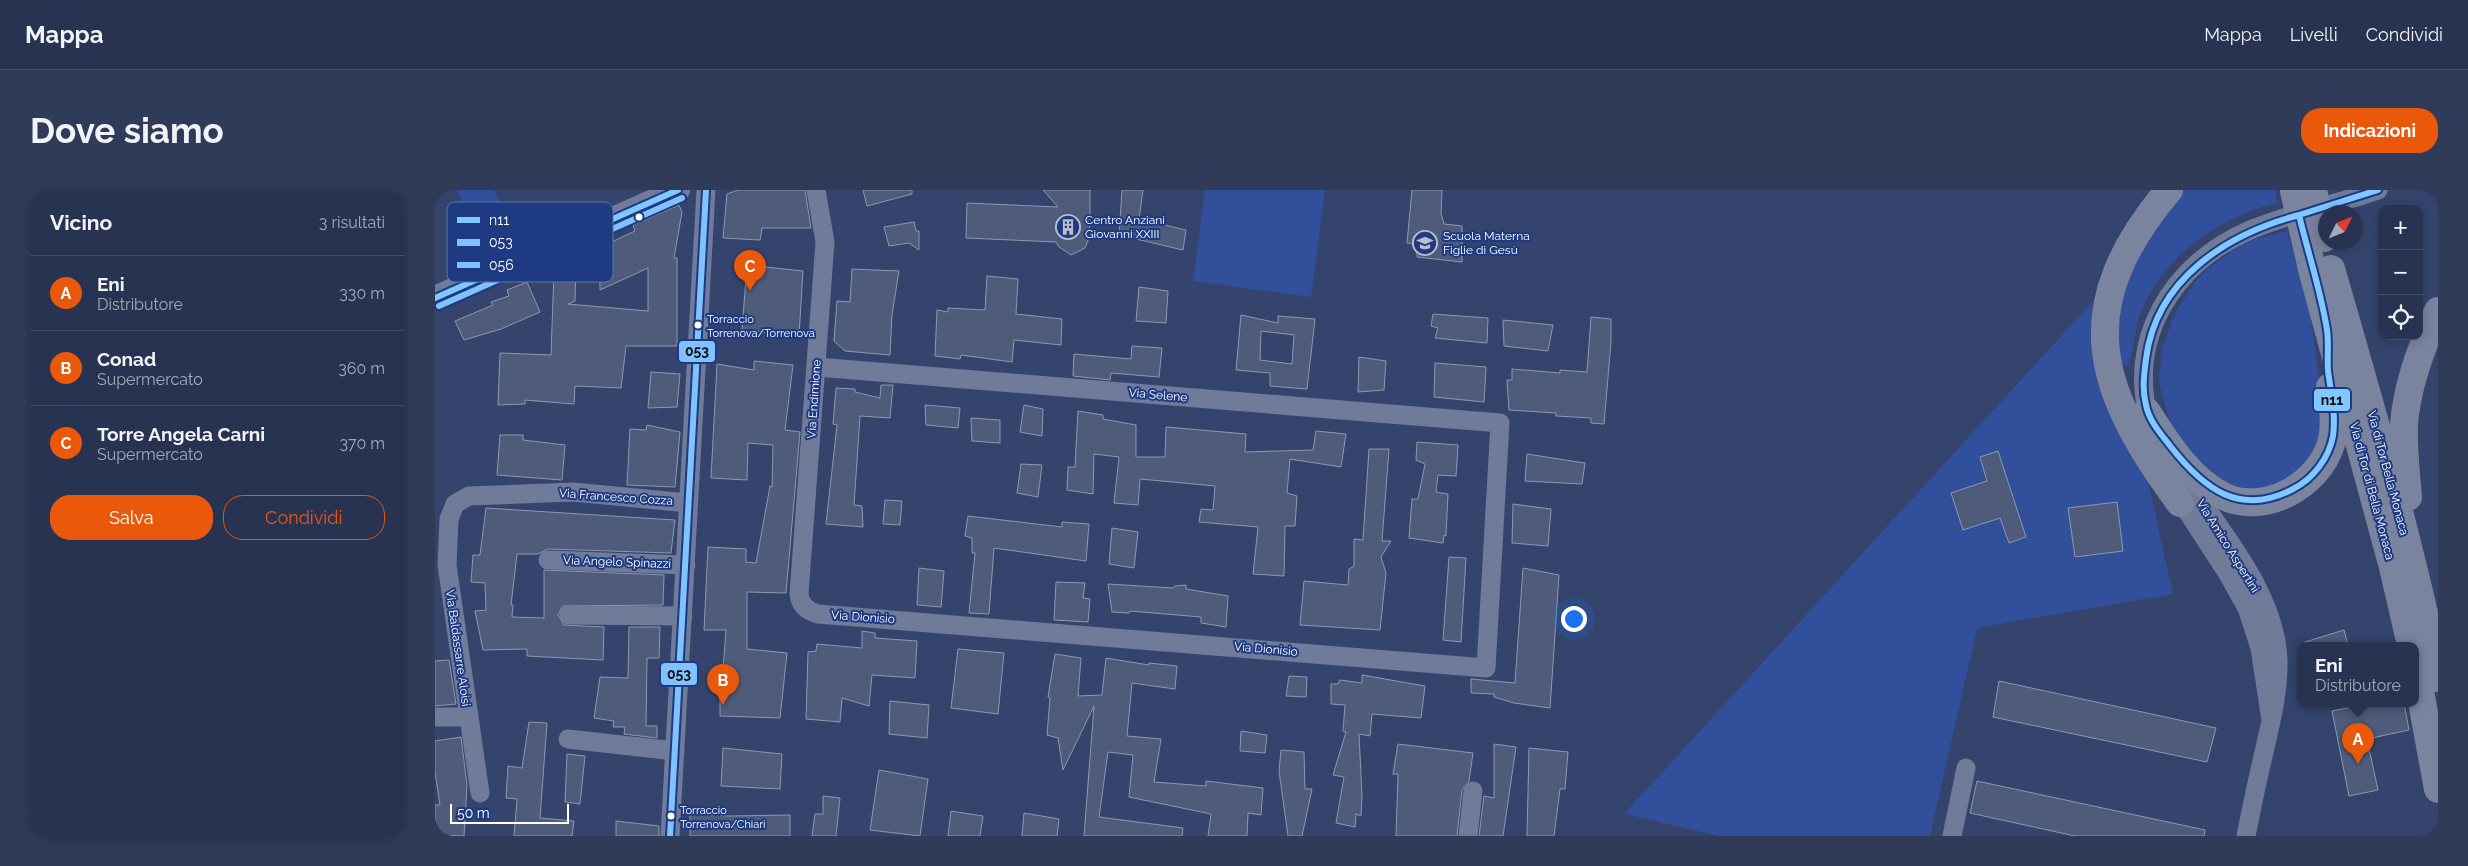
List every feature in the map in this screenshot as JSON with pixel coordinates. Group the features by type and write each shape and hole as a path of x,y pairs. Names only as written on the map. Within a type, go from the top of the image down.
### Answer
{"main road":[{"path":"2169,190 2140,228 2121,262 2108,299 2103,330 2108,370 2123,410 2151,463 2180,503"},
{"name":"Via di Tor di Bella Monaca","path":"2300,190 2322,271 2327,326 2386,543 2410,642"},
{"name":"Via di Tor Bella Monaca","path":"2322,271 2382,447 2419,590 2438,678"},
{"path":"2419,590 2410,520 2405,423 2408,400 2417,368 2438,310"},
{"path":"2147,412 2182,462 2201,480 2223,496 2255,503 2289,492 2307,480 2319,466 2332,441 2334,424 2327,326"},
{"path":"2419,686 2438,789"}],"street":[{"path":"613,219 678,190"},
{"path":"670,836 706,190"},
{"name":"Via Endimione","path":"804,607 799,594 825,242 816,190"},
{"name":"Via Amico Aspertini","path":"2271,720 2261,653 2247,608 2213,551 2180,503 2161,459 2147,412 2144,365 2149,334 2153,322 2168,298 2190,270 2218,247 2250,230 2378,190"},
{"path":"435,298 471,282"},
{"name":"Via Selene","path":"817,367 1500,423"},
{"name":"Via Amico Aspertini","path":"2147,412 2180,472 2245,568 2269,618 2278,660 2271,720 2246,836"},
{"name":"Via Dionisio","path":"804,607 817,614 1486,668 1500,423"},
{"name":"Via Francesco Cozza","path":"455,504 469,496 573,492 688,503"},
{"name":"Via Baldassarre Aloisi","path":"455,504 449,519 441,566 480,793"},
{"name":"Via Angelo Spinazzi","path":"548,560 686,565"},
{"path":"569,615 683,616"},
{"path":"435,717 468,717"},
{"path":"568,740 675,751"},
{"path":"1952,836 1966,768"},
{"path":"1468,836 1473,791"}],"shaded area":[{"path":"457,190 494,190 499,202 462,202"},
{"path":"1205,190 1325,190 1311,297 1193,281"},
{"path":"2184,190 2275,190 2278,203 2234,218 2194,243 2176,259 2148,297 2137,324 2132,355 2127,366 2122,364 2117,340 2117,317 2122,294 2131,271 2143,249"},
{"path":"2287,231 2309,304 2325,420 2315,455 2288,480 2264,488 2240,487 2217,478 2198,462 2172,428 2159,384 2162,348 2175,313 2195,282 2207,269 2236,248 2252,240"},
{"path":"2092,302 2097,381 2147,476 2173,594 1977,628 1930,836 1719,836 1624,814"}],"building":[{"path":"738,190 805,190 811,228 762,228 760,240 723,238 727,194"},
{"path":"863,190 912,190 912,194 867,206"},
{"path":"1043,190 1090,190 1090,218 1088,221 1091,233 1085,248 1071,255 1059,247 1056,242 966,238 967,203 1058,207"},
{"path":"1122,190 1143,190 1139,219 1186,230 1183,250 1119,235"},
{"path":"1412,190 1442,190 1441,213 1444,224 1462,226 1462,262 1417,257 1417,244 1407,243"},
{"path":"679,205 682,212 674,258 677,258 677,346 626,346 621,388 575,386 574,404 525,400 525,404 498,405 500,353 551,355 554,282 576,282 575,301 568,304 648,311 648,268 600,290 600,282 613,282 613,241 635,231 633,225"},
{"path":"914,222 916,231 919,231 919,250 909,243 889,246 884,227"},
{"path":"747,265 803,271 799,336 742,330"},
{"path":"852,269 899,271 892,315 890,355 845,351 834,341 837,301 850,302"},
{"path":"987,276 1018,279 1016,314 1062,319 1061,345 1014,340 1012,362 961,355 960,359 935,356 937,310 948,312 948,308 985,310"},
{"path":"527,282 540,312 501,329 464,340 455,321 493,305 491,302 509,296 507,290"},
{"path":"1139,287 1168,291 1166,323 1136,321"},
{"path":"1433,314 1488,318 1487,343 1435,338 1438,328 1431,326"},
{"path":"1241,315 1278,323 1278,316 1315,319 1307,389 1270,386 1270,373 1236,370","holes":["1261,331 1294,335 1292,364 1260,360"]},
{"path":"1591,317 1611,319 1611,342 1604,424 1591,423 1591,418 1556,416 1556,413 1509,410 1507,380 1512,380 1512,369 1560,373 1560,370 1587,372"},
{"path":"1503,320 1553,325 1548,351 1504,346"},
{"path":"1132,346 1162,348 1159,377 1111,373 1110,380 1073,376 1074,354 1131,359"},
{"path":"1359,357 1386,361 1384,390 1358,392"},
{"path":"754,361 793,365 785,430 800,432 786,593 747,592 747,649 787,653 780,718 720,716 720,682 722,683 726,630 704,630 708,547 746,549 746,562 756,563 770,486 772,487 773,445 748,443 747,480 711,478 717,364 754,370"},
{"path":"1435,363 1486,367 1484,402 1434,397"},
{"path":"651,372 680,374 677,407 648,408"},
{"path":"881,385 893,385 890,418 860,416 854,505 862,506 863,527 826,524 837,425 833,424 836,388 855,389 855,392 880,398"},
{"path":"925,405 960,408 958,428 926,425"},
{"path":"1024,405 1043,409 1042,436 1020,432"},
{"path":"1078,411 1103,415 1103,419 1136,425 1136,457 1165,457 1166,427 1246,434 1245,452 1313,450 1316,431 1346,434 1341,467 1290,459 1287,493 1297,496 1295,526 1285,526 1284,576 1253,574 1258,527 1199,522 1201,509 1213,510 1215,486 1140,479 1138,505 1114,503 1119,457 1094,454 1093,494 1067,490 1068,467 1075,467"},
{"path":"971,418 1000,420 1000,443 972,441"},
{"path":"647,425 680,432 675,487 627,485 630,429 646,430"},
{"path":"500,435 523,435 523,440 565,445 562,480 497,475"},
{"path":"1417,442 1458,445 1456,476 1438,475 1436,492 1448,494 1446,536 1444,535 1443,543 1409,538 1412,499 1418,499 1425,464 1416,460"},
{"path":"1369,449 1389,449 1382,541 1391,541 1381,557 1386,573 1380,630 1300,625 1304,581 1348,585 1349,569 1354,566 1354,539 1363,540"},
{"path":"1998,451 2026,537 2009,543 2000,518 1963,530 1951,493 1987,481 1980,457"},
{"path":"1527,454 1585,463 1582,484 1525,481"},
{"path":"1021,464 1042,465 1038,497 1017,493"},
{"path":"885,500 902,501 900,525 883,524"},
{"path":"2117,502 2123,551 2075,557 2068,508"},
{"path":"1513,504 1551,509 1548,546 1512,543"},
{"path":"486,508 675,520 671,553 548,549 538,554 517,554 511,605 513,605 512,617 544,618 544,570 664,575 663,605 563,606 558,615 564,625 604,627 603,660 527,656 527,649 483,650 475,611 486,610 485,583 471,582 473,555 480,555"},
{"path":"968,516 1062,527 1062,522 1089,524 1086,561 994,548 989,614 969,613 975,553 972,553 972,538 965,536"},
{"path":"1112,528 1138,532 1134,568 1109,564"},
{"path":"1449,557 1466,558 1461,642 1443,640"},
{"path":"919,568 944,571 941,607 917,605"},
{"path":"1523,568 1559,575 1550,708 1514,703 1494,697 1494,694 1471,693 1471,679 1515,683"},
{"path":"1056,582 1085,583 1083,598 1090,599 1088,622 1054,620"},
{"path":"1108,584 1173,588 1186,585 1186,589 1228,596 1226,627 1201,623 1201,617 1130,611 1129,613 1112,612"},
{"path":"629,627 660,627 659,658 647,658 646,726 657,726 657,738 624,734 625,727 613,727 614,721 594,718 600,677 628,678"},
{"path":"2344,630 2347,642 2305,642"},
{"path":"862,631 875,633 875,638 917,641 915,678 872,675 869,706 842,698 840,722 806,719 808,652 816,651 817,644 862,648"},
{"path":"958,649 1004,653 998,714 951,708"},
{"path":"1055,654 1081,658 1078,696 1102,695 1106,658 1149,665 1149,663 1177,666 1175,689 1132,683 1127,736 1161,739 1154,782 1206,786 1206,781 1263,788 1261,815 1248,813 1247,836 1208,836 1211,814 1129,797 1133,755 1108,752 1099,817 1183,828 1182,836 1084,836 1094,706 1063,770 1058,738 1047,735 1050,698 1048,697"},
{"path":"449,660 456,704 435,706 435,661"},
{"path":"1362,675 1425,686 1421,718 1372,714 1370,736 1359,734 1362,796 1361,816 1356,814 1355,827 1336,823 1344,777 1333,775 1346,732 1343,731 1345,705 1331,704 1331,684 1338,684 1340,680 1362,683"},
{"path":"1289,676 1307,677 1306,697 1286,696"},
{"path":"1999,681 2216,728 2207,762 1993,717"},
{"path":"890,701 929,705 927,738 889,734"},
{"path":"2352,707 2405,707 2409,730 2367,739 2378,790 2349,796 2332,711"},
{"path":"529,722 547,723 540,818 574,821 572,836 514,836 517,799 506,798 508,766 522,768"},
{"path":"1241,731 1267,735 1265,753 1240,751"},
{"path":"461,737 467,785 464,836 435,835 435,805 440,805 435,772 435,741"},
{"path":"1398,744 1473,753 1469,781 1462,790 1457,836 1396,836 1398,774 1393,774"},
{"path":"1494,744 1516,747 1503,836 1479,836 1484,796 1494,798"},
{"path":"723,748 782,754 780,789 721,786"},
{"path":"1529,748 1568,752 1565,789 1560,789 1554,836 1527,836"},
{"path":"1281,750 1304,752 1305,789 1312,789 1302,836 1288,836 1279,771"},
{"path":"567,754 585,756 580,804 565,802"},
{"path":"879,770 928,779 920,836 870,830"},
{"path":"1977,781 2205,830 2204,836 2075,836 1970,813"},
{"path":"823,796 840,798 836,836 812,836 815,814 823,814"},
{"path":"951,811 983,816 980,836 948,836"},
{"path":"1024,813 1059,819 1057,836 1022,836"},
{"path":"690,814 729,816 790,815 790,836 690,836"},
{"path":"616,821 659,826 659,836 616,836"}],"transit line":[{"name":"n11","path":"613,219 678,190"},
{"name":"053","path":"670,836 706,190"},
{"name":"n11","path":"2299,215 2378,190"},
{"name":"056","path":"613,229 682,198"},
{"name":"n11","path":"2299,215 2318,286 2327,330 2328,371 2334,412 2333,436 2324,460 2313,474 2300,485 2274,497 2256,500 2240,499 2210,486 2197,475 2171,447 2156,427 2148,411 2144,394 2146,359 2152,331 2164,305 2180,283 2199,264 2246,234 2272,223 2299,215"},
{"name":"n11","path":"435,298 471,282"},
{"name":"056","path":"439,306 493,282"}],"place":[{"name":"Centro Anziani Giovanni XXIII","path":"1068,227"},
{"name":"Scuola Materna Figlie di Gesù","path":"1425,243"},
{"name":"Torre Angela Carni","path":"750,291"},
{"name":"Torraccio Torrenova/Torrenova","path":"698,325"},
{"name":"Conad","path":"723,705"},
{"name":"Eni","path":"2358,764"},
{"name":"Torraccio Torrenova/Chiari","path":"671,816"}]}
